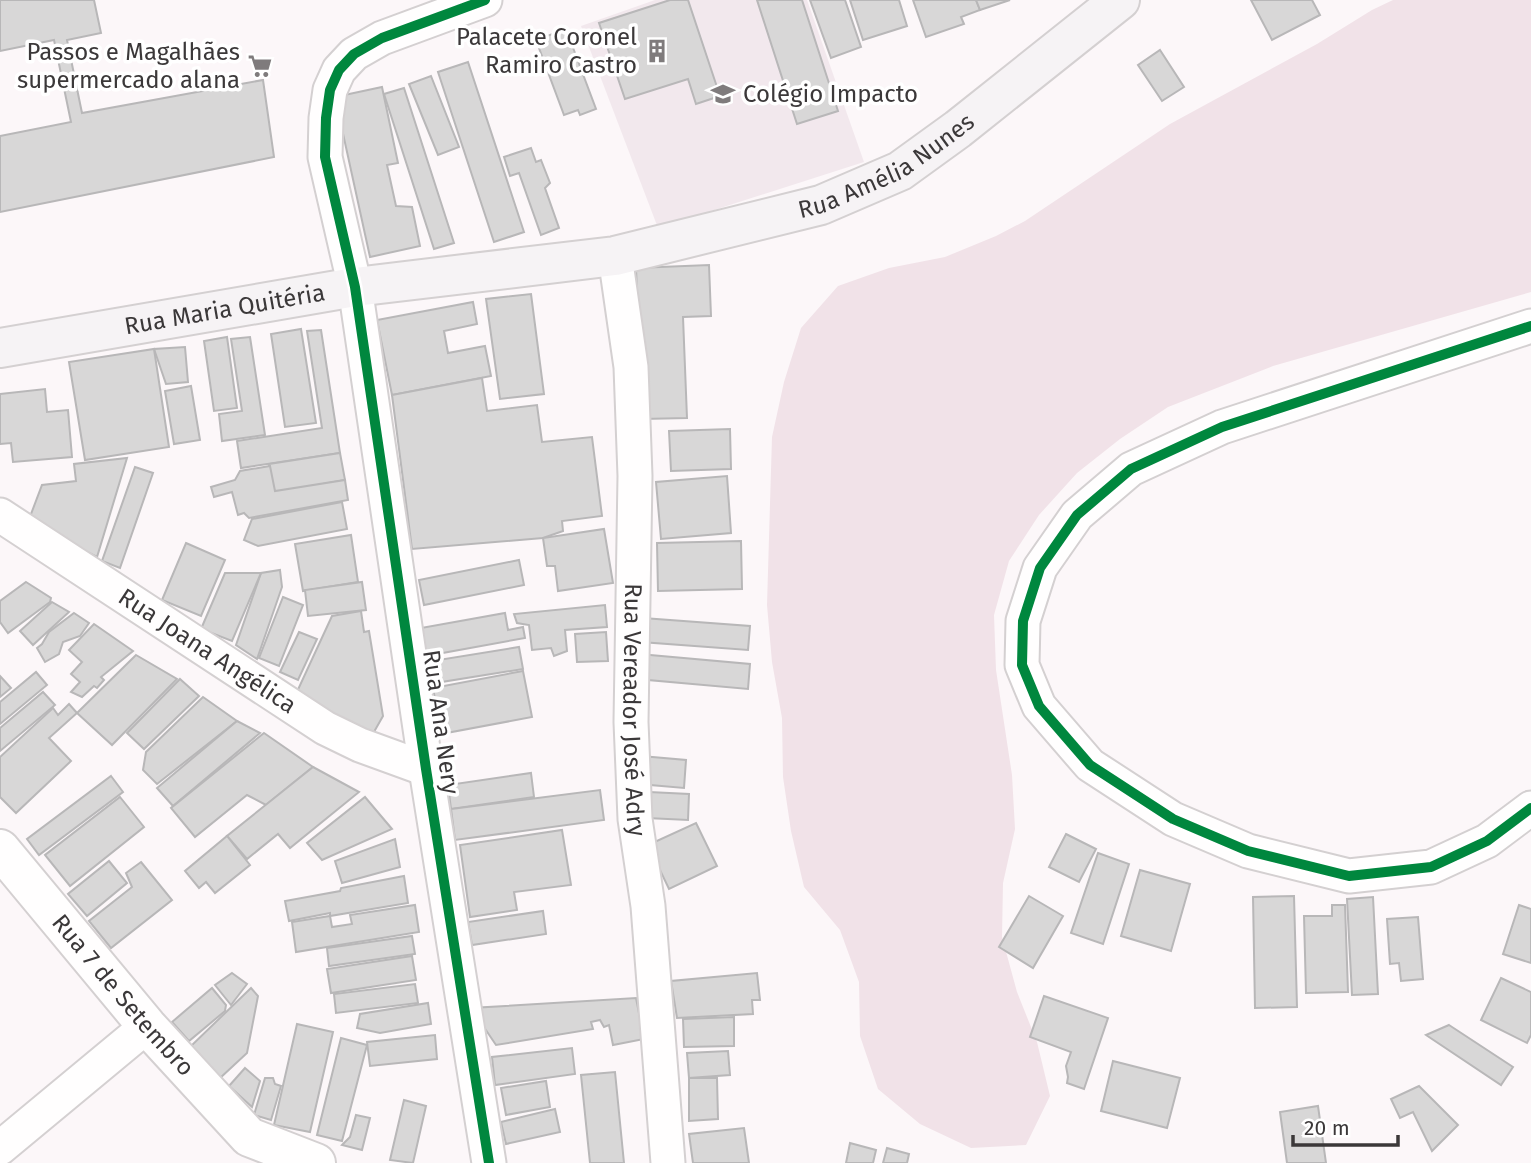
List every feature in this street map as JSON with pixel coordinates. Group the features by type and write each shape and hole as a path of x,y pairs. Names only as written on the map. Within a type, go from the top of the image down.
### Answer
{"main road":[{"name":"Rua Amélia Nunes","path":"615,256 821,205 900,171 958,129 1120,0"},
{"name":"Rua Maria Quitéria","path":"0,348 355,287 615,256"}],"street":[{"name":"Rua Ana Nery","path":"485,0 382,38 354,54 339,70 330,90 325,157 355,287 426,769 489,1163"},
{"name":"Rua Vereador José Adry","path":"615,256 631,380 635,476 631,722 635,819 649,906 668,1163"},
{"path":"1531,326 1222,427 1131,469 1077,515 1040,568 1023,621 1022,665 1039,706 1090,765 1173,819 1248,851 1349,876 1431,867 1487,841 1531,808"},
{"name":"Rua Joana Angélica","path":"0,515 325,728 360,745 426,769"},
{"name":"Rua 7 de Setembro","path":"0,849 147,1026 259,1150 316,1163"},
{"path":"0,1147 147,1026"}],"shaded area":[{"name":"Colégio Impacto","path":"655,0 807,0 864,162 658,228 581,26"},
{"path":"1393,0 1531,0 1531,292 1273,366 1168,407 1120,439 1077,473 1039,515 1009,561 994,615 996,670 1012,775 1015,829 1003,883 1002,937 1017,992 1037,1042 1050,1096 1026,1145 971,1148 920,1124 878,1089 860,1036 859,982 840,930 804,887 791,831 783,777 782,718 772,662 767,605 772,437 784,382 801,328 838,286 889,268 945,257 996,236 1025,221 1170,124"}],"building":[{"path":"0,0 94,0 101,33 67,40 82,113 263,80 274,157 0,212 0,136 71,122 54,40 0,51"},
{"name":"Palacete Coronel Ramiro Castro","path":"670,0 688,0 720,96 696,104 688,79 625,99 599,23"},
{"path":"757,0 802,0 838,111 797,124"},
{"path":"810,0 845,0 861,47 831,58"},
{"path":"850,0 899,0 907,26 863,40"},
{"path":"913,0 976,0 980,10 961,17 964,24 926,37"},
{"path":"976,0 1010,0 980,10"},
{"path":"1251,0 1312,0 1320,15 1272,40"},
{"path":"566,29 596,109 580,115 578,110 564,115 536,40"},
{"path":"1160,50 1184,87 1162,101 1138,65"},
{"path":"468,62 524,232 494,242 438,72"},
{"path":"431,76 459,147 438,155 409,84"},
{"path":"382,87 398,163 387,165 396,206 412,207 420,246 370,257 335,97"},
{"path":"404,88 454,243 434,249 384,94"},
{"path":"531,148 536,162 541,160 550,183 545,188 559,228 541,235 519,173 510,176 504,157"},
{"path":"709,265 711,316 683,317 687,418 642,419 636,268"},
{"path":"531,294 544,394 500,399 486,299"},
{"path":"473,302 477,324 444,331 448,353 485,346 491,376 392,395 377,320"},
{"path":"301,329 316,423 285,427 271,334"},
{"path":"321,330 340,453 241,468 237,441 322,428 307,331"},
{"path":"227,337 237,408 214,411 204,341"},
{"path":"250,337 265,435 222,441 219,414 242,411 231,339"},
{"path":"185,347 188,382 166,384 154,349"},
{"path":"154,349 169,447 85,460 69,362"},
{"path":"482,378 487,411 537,405 542,442 592,437 602,516 562,521 563,531 543,538 412,549 392,395"},
{"path":"191,386 200,440 174,444 165,391"},
{"path":"45,389 47,412 68,410 72,457 13,462 11,443 0,444 0,394"},
{"path":"730,429 731,469 671,471 669,431"},
{"path":"340,453 345,480 273,493 269,464"},
{"path":"127,458 97,557 28,522 42,485 76,481 74,464"},
{"path":"270,466 275,491 345,480 348,500 249,518 244,513 238,515 232,492 214,497 211,487 235,480 240,471"},
{"path":"135,467 153,473 120,568 102,561"},
{"path":"727,476 731,533 661,539 656,482"},
{"path":"342,502 347,529 258,546 244,540 252,519"},
{"path":"604,529 613,583 558,591 555,566 547,566 543,538"},
{"path":"351,535 358,582 303,591 295,544"},
{"path":"741,541 742,589 658,591 657,543"},
{"path":"186,543 225,560 201,616 162,600"},
{"path":"519,560 524,585 424,605 419,580"},
{"path":"280,570 282,587 257,659 236,645 261,573"},
{"path":"225,573 261,573 232,641 201,629"},
{"path":"26,582 51,598 50,602 8,633 0,622 0,601"},
{"path":"362,582 366,610 308,616 305,590"},
{"path":"283,597 303,605 279,666 259,658"},
{"path":"52,602 69,612 33,645 20,631"},
{"path":"605,605 607,627 565,630 567,651 554,656 551,648 532,650 529,625 517,623 514,614"},
{"path":"361,611 364,632 369,631 383,716 370,739 295,696 332,616"},
{"path":"74,613 89,623 80,636 63,642 59,654 45,662 37,648 49,632"},
{"path":"505,613 508,630 523,627 525,638 426,656 421,628"},
{"path":"643,618 750,626 748,650 641,642"},
{"path":"94,624 133,651 101,677 104,680 97,688 94,686 82,697 71,692 80,682 71,674 82,662 69,650"},
{"path":"299,632 317,639 298,680 280,672"},
{"path":"606,632 608,661 577,662 575,634"},
{"path":"519,647 523,669 429,684 426,662"},
{"path":"639,654 750,664 748,689 637,679"},
{"path":"136,655 177,679 112,745 77,713"},
{"path":"523,671 532,717 441,734 433,688"},
{"path":"36,672 47,685 0,724 0,702"},
{"path":"0,676 11,688 0,697"},
{"path":"180,679 199,696 144,749 127,733"},
{"path":"43,692 55,705 0,751 0,728"},
{"path":"203,697 237,721 157,784 143,770 146,752"},
{"path":"69,704 77,713 49,738 71,761 16,813 0,797 0,757 53,708 58,715"},
{"path":"237,721 260,733 173,806 157,788"},
{"path":"264,733 313,767 266,805 247,795 195,837 171,808"},
{"path":"641,756 686,760 684,788 639,784"},
{"path":"313,767 359,792 290,848 278,834 247,859 227,836"},
{"path":"531,773 534,797 451,809 448,785"},
{"path":"111,776 123,792 39,855 27,839"},
{"path":"600,790 604,820 455,840 451,809"},
{"path":"649,792 689,794 688,820 647,818"},
{"path":"120,797 144,827 70,886 45,855"},
{"path":"365,797 392,829 322,860 307,843"},
{"path":"696,823 717,866 669,889 648,845"},
{"path":"562,830 571,885 514,892 517,910 470,917 460,845"},
{"path":"1066,834 1096,849 1079,882 1049,867"},
{"path":"227,836 250,865 215,893 206,882 199,888 185,871"},
{"path":"395,839 400,867 342,883 335,861"},
{"path":"1098,853 1129,864 1103,944 1071,933"},
{"path":"109,861 127,883 87,916 68,894"},
{"path":"141,862 172,900 111,948 89,921 132,887 126,873"},
{"path":"1140,870 1190,884 1171,951 1121,936"},
{"path":"404,876 408,903 289,921 285,901"},
{"path":"1029,896 1063,916 1033,968 999,947"},
{"path":"1294,896 1297,1007 1255,1008 1253,897"},
{"path":"1373,897 1378,994 1352,995 1347,899"},
{"path":"415,905 419,932 296,952 292,922 330,916 332,927 352,924 350,915"},
{"path":"1332,905 1345,905 1348,992 1306,993 1304,916 1332,916"},
{"path":"1519,905 1531,909 1531,963 1503,954"},
{"path":"543,911 546,934 472,945 468,922"},
{"path":"1418,917 1423,979 1401,981 1399,963 1390,964 1387,919"},
{"path":"412,936 415,954 329,966 327,948"},
{"path":"412,956 416,980 331,993 327,969"},
{"path":"232,973 247,984 231,1005 215,985"},
{"path":"757,973 760,1000 752,1000 753,1014 677,1018 671,981"},
{"path":"1501,978 1531,992 1531,1035 1527,1043 1481,1020"},
{"path":"415,984 418,1003 336,1013 334,994"},
{"path":"212,988 226,1005 225,1011 189,1041 172,1022"},
{"path":"251,988 258,996 247,1053 219,1079 191,1046"},
{"path":"1044,996 1108,1018 1084,1089 1067,1083 1066,1066 1071,1052 1030,1037"},
{"path":"636,998 644,1039 613,1045 609,1025 604,1027 600,1020 591,1022 593,1029 496,1045 471,1008"},
{"path":"428,1003 431,1024 380,1033 357,1028 360,1014"},
{"path":"734,1017 734,1046 684,1047 683,1019"},
{"path":"297,1024 333,1032 310,1132 274,1125"},
{"path":"1449,1025 1513,1067 1501,1085 1426,1035"},
{"path":"435,1035 437,1059 370,1066 367,1042"},
{"path":"341,1038 367,1045 342,1141 317,1135"},
{"path":"572,1048 575,1074 495,1085 492,1057"},
{"path":"728,1051 730,1075 689,1078 687,1053"},
{"path":"1113,1061 1180,1078 1167,1128 1101,1111"},
{"path":"245,1068 260,1081 252,1107 229,1086"},
{"path":"615,1072 624,1163 590,1163 581,1075"},
{"path":"265,1078 273,1078 275,1084 281,1086 271,1120 254,1115"},
{"path":"689,1078 717,1078 718,1119 689,1121"},
{"path":"546,1081 550,1107 506,1115 501,1088"},
{"path":"1419,1086 1458,1125 1432,1151 1413,1112 1400,1118 1391,1099"},
{"path":"404,1100 426,1106 413,1163 390,1160"},
{"path":"1318,1106 1326,1163 1287,1163 1280,1112"},
{"path":"555,1109 560,1132 506,1144 501,1122"},
{"path":"356,1115 370,1118 362,1150 342,1145 350,1137"},
{"path":"744,1128 749,1163 693,1163 689,1134"},
{"path":"850,1143 876,1150 873,1163 846,1163"},
{"path":"887,1148 909,1154 907,1163 883,1163"}],"cycle path":[{"path":"485,0 382,38 354,54 339,70 330,90 325,157 355,287 426,769 489,1163"},
{"path":"1531,326 1222,427 1131,469 1077,515 1040,568 1023,621 1022,665 1039,706 1090,765 1173,819 1248,851 1349,876 1431,867 1487,841 1531,808"}],"place":[{"name":"Palacete Coronel Ramiro Castro","path":"657,51"},
{"name":"Passos e Magalhães supermercado alana","path":"260,66"},
{"name":"Colégio Impacto","path":"723,94"}]}
